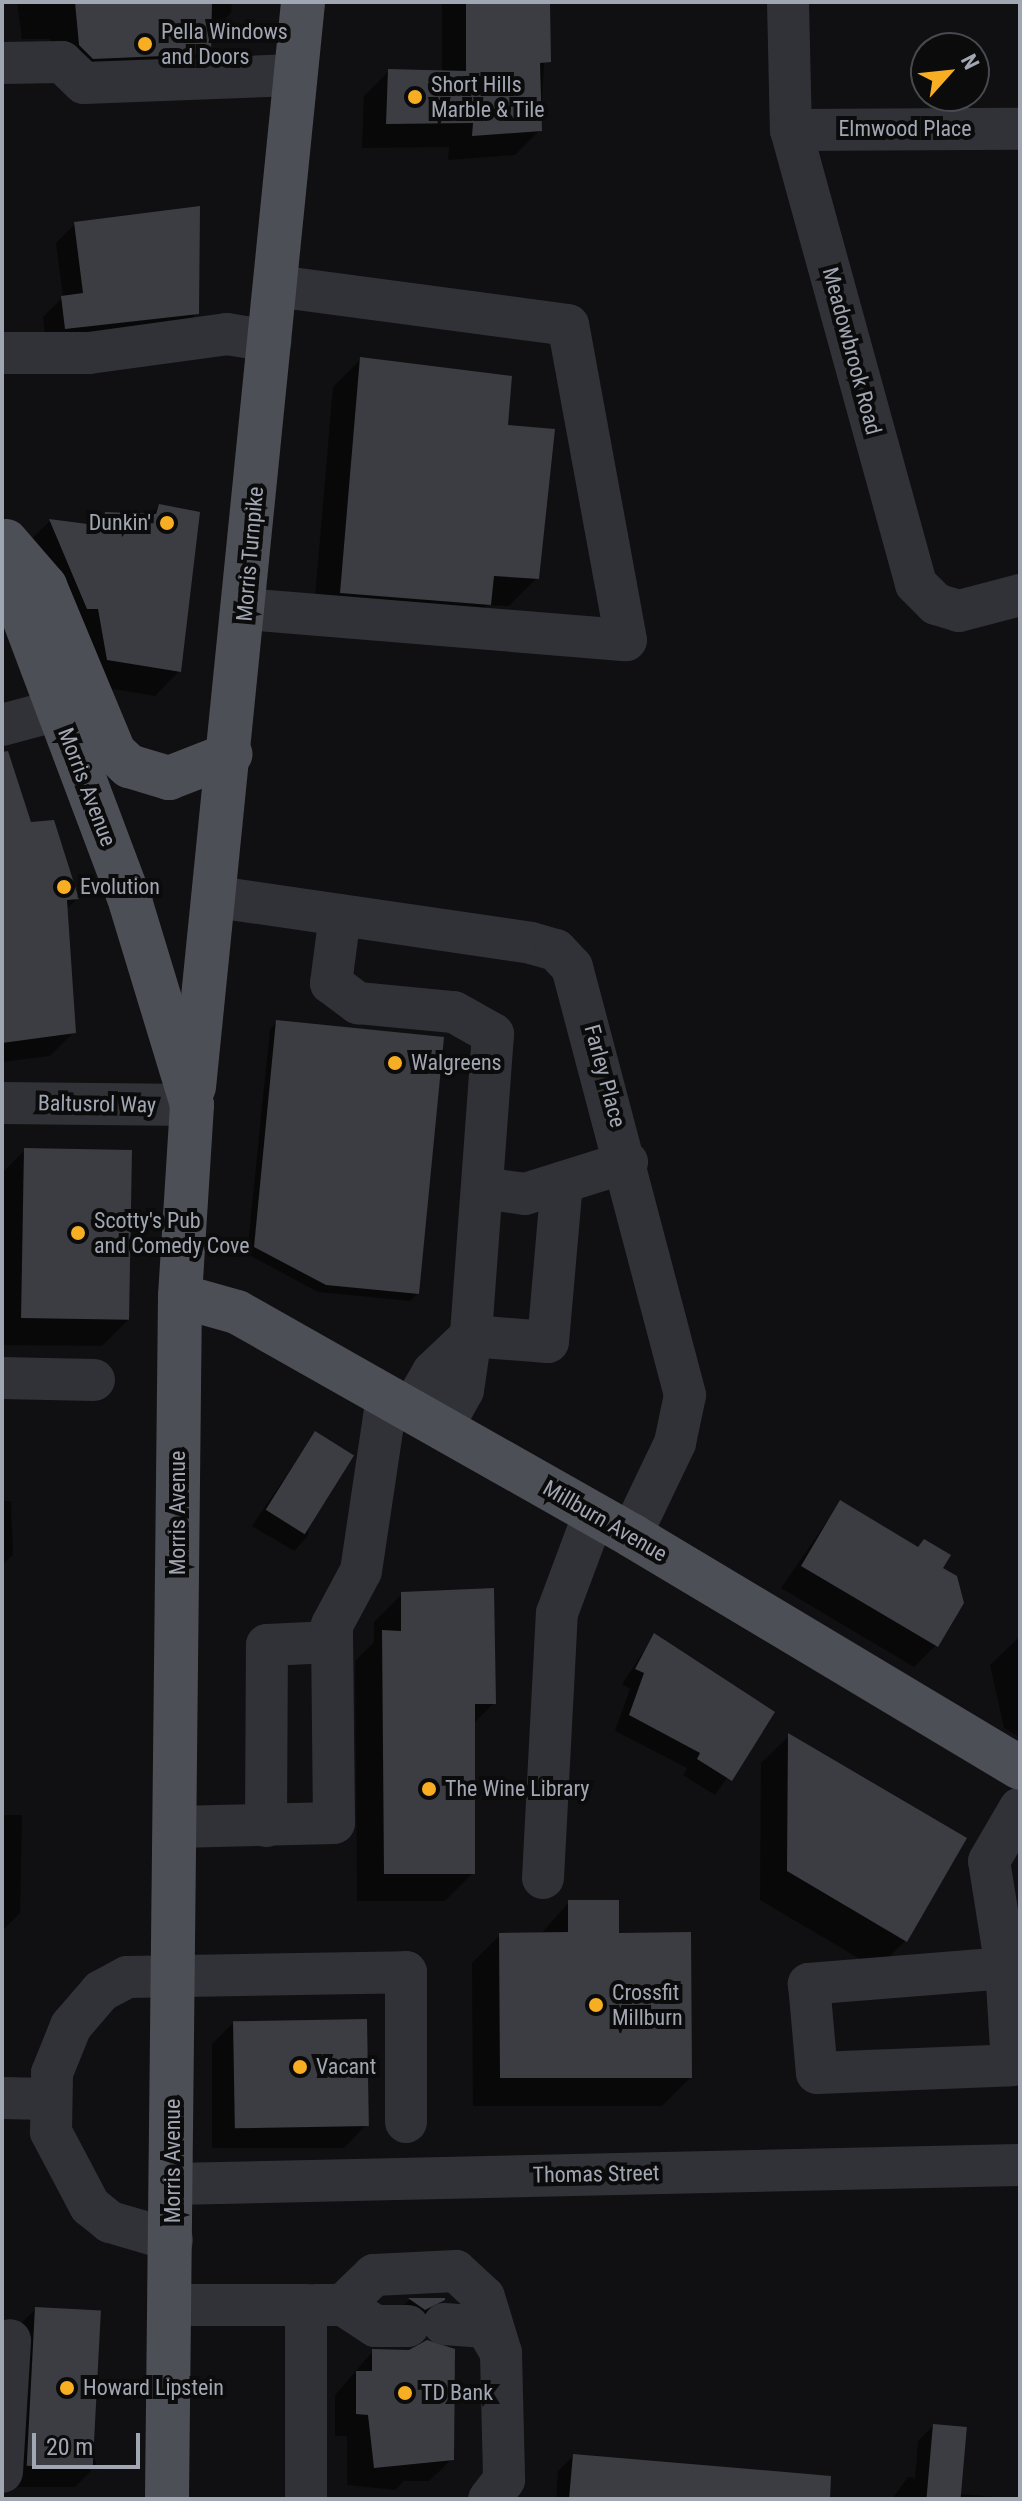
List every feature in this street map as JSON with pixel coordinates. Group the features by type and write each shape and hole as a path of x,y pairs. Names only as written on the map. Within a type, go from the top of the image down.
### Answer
{"main road":[{"name":"Morris Turnpike","path":"192,1105 217,897 303,2"},
{"path":"2,537 45,586 114,752 129,766 169,778 231,754"},
{"name":"Morris Avenue","path":"2,560 131,904 192,1105 180,1296 177,1827 167,2499"},
{"name":"Millburn Avenue","path":"180,1296 237,1312 612,1524 1020,1768"}],"street":[{"name":"Meadowbrook Road","path":"788,2 791,130 916,584 936,604 959,611 1020,595"},
{"path":"2,63 62,62 84,83 295,75"},
{"name":"Elmwood Place","path":"791,130 1020,129"},
{"path":"245,609 626,640 568,325 275,286"},
{"path":"2,353 89,353 227,334 270,341"},
{"path":"2,725 58,710"},
{"name":"Farley Place","path":"217,897 556,950 572,967 585,1001 685,1395 675,1443 612,1524 557,1613 543,1878"},
{"path":"177,1827 334,1823 331,1642 335,1615 361,1571 413,1412 433,1372 471,1336 493,1034 454,1012 358,1003 331,983 340,915"},
{"name":"Baltusrol Way","path":"2,1103 192,1105"},
{"path":"482,1188 525,1194 627,1162"},
{"path":"471,1336 548,1342 562,1183"},
{"path":"2,1378 94,1380"},
{"path":"266,1826 267,1645 331,1642"},
{"path":"1006,1968 809,1984 817,2073 1012,2065 1006,1968 989,1861 1020,1808"},
{"path":"172,2240 110,2222 90,2206 60,2159 49,2099 61,2046 86,2005 127,1977 174,1971 406,1972 406,2122"},
{"path":"2,2098 49,2099"},
{"name":"Thomas Street","path":"173,2184 1020,2165"},
{"path":"325,2305 374,2275 456,2271 484,2297 501,2353 504,2480 489,2499"},
{"path":"170,2305 325,2305 375,2326 486,2327 501,2353"},
{"path":"306,2499 325,2305"},
{"path":"2,2472 10,2340"}],"building":[{"name":"Pella Windows and Doors","path":"75,2 212,2 211,54 93,59 79,45"},
{"path":"466,2 550,2 551,62 540,63 542,131 472,136 473,123 386,124 388,69 466,71"},
{"path":"200,206 199,314 65,329 61,296 83,293 74,222"},
{"path":"360,357 512,376 508,425 555,429 539,579 494,576 491,605 340,593"},
{"path":"159,504 200,512 181,672 107,660 98,609 87,609 49,519 103,526 105,512 156,514"},
{"path":"8,751 31,822 54,820 79,899 67,900 76,1033 2,1043 2,752"},
{"name":"Walgreens","path":"276,1020 444,1037 419,1294 326,1285 254,1247"},
{"name":"Scotty's Pub and Comedy Cove","path":"24,1148 132,1150 129,1320 21,1318"},
{"path":"315,1431 354,1455 305,1534 266,1510"},
{"path":"840,1500 918,1547 924,1539 951,1555 943,1568 957,1576 964,1603 938,1647 801,1566"},
{"name":"The Wine Library","path":"494,1588 496,1704 475,1704 475,1874 384,1874 382,1630 401,1631 401,1592"},
{"path":"654,1633 775,1712 732,1781 697,1759 700,1753 629,1715 644,1673 635,1669"},
{"path":"788,1733 967,1838 907,1942 787,1871"},
{"name":"Crossfit Millburn","path":"568,1900 619,1900 619,1933 691,1932 692,2078 500,2078 499,1933 568,1932"},
{"name":"Vacant","path":"367,2019 369,2126 235,2128 233,2021"},
{"path":"408,2298 445,2298 445,2300 425,2310"},
{"name":"Howard Lipstein","path":"35,2307 101,2310 93,2469 27,2466"},
{"name":"TD Bank","path":"427,2340 455,2349 454,2460 374,2468 368,2415 356,2414 356,2371 372,2371 372,2349 409,2350"},
{"path":"933,2424 967,2427 961,2499 926,2499"},
{"path":"573,2454 831,2476 830,2499 569,2499"}],"place":[{"name":"Pella Windows and Doors","path":"145,44"},
{"name":"Short Hills Marble & Tile","path":"415,97"},
{"name":"Dunkin'","path":"167,523"},
{"name":"Evolution","path":"64,887"},
{"name":"Walgreens","path":"395,1063"},
{"name":"Scotty's Pub and Comedy Cove","path":"78,1233"},
{"name":"The Wine Library","path":"429,1789"},
{"name":"Crossfit Millburn","path":"596,2005"},
{"name":"Vacant","path":"300,2067"},
{"name":"Howard Lipstein","path":"67,2388"},
{"name":"TD Bank","path":"405,2393"}]}
